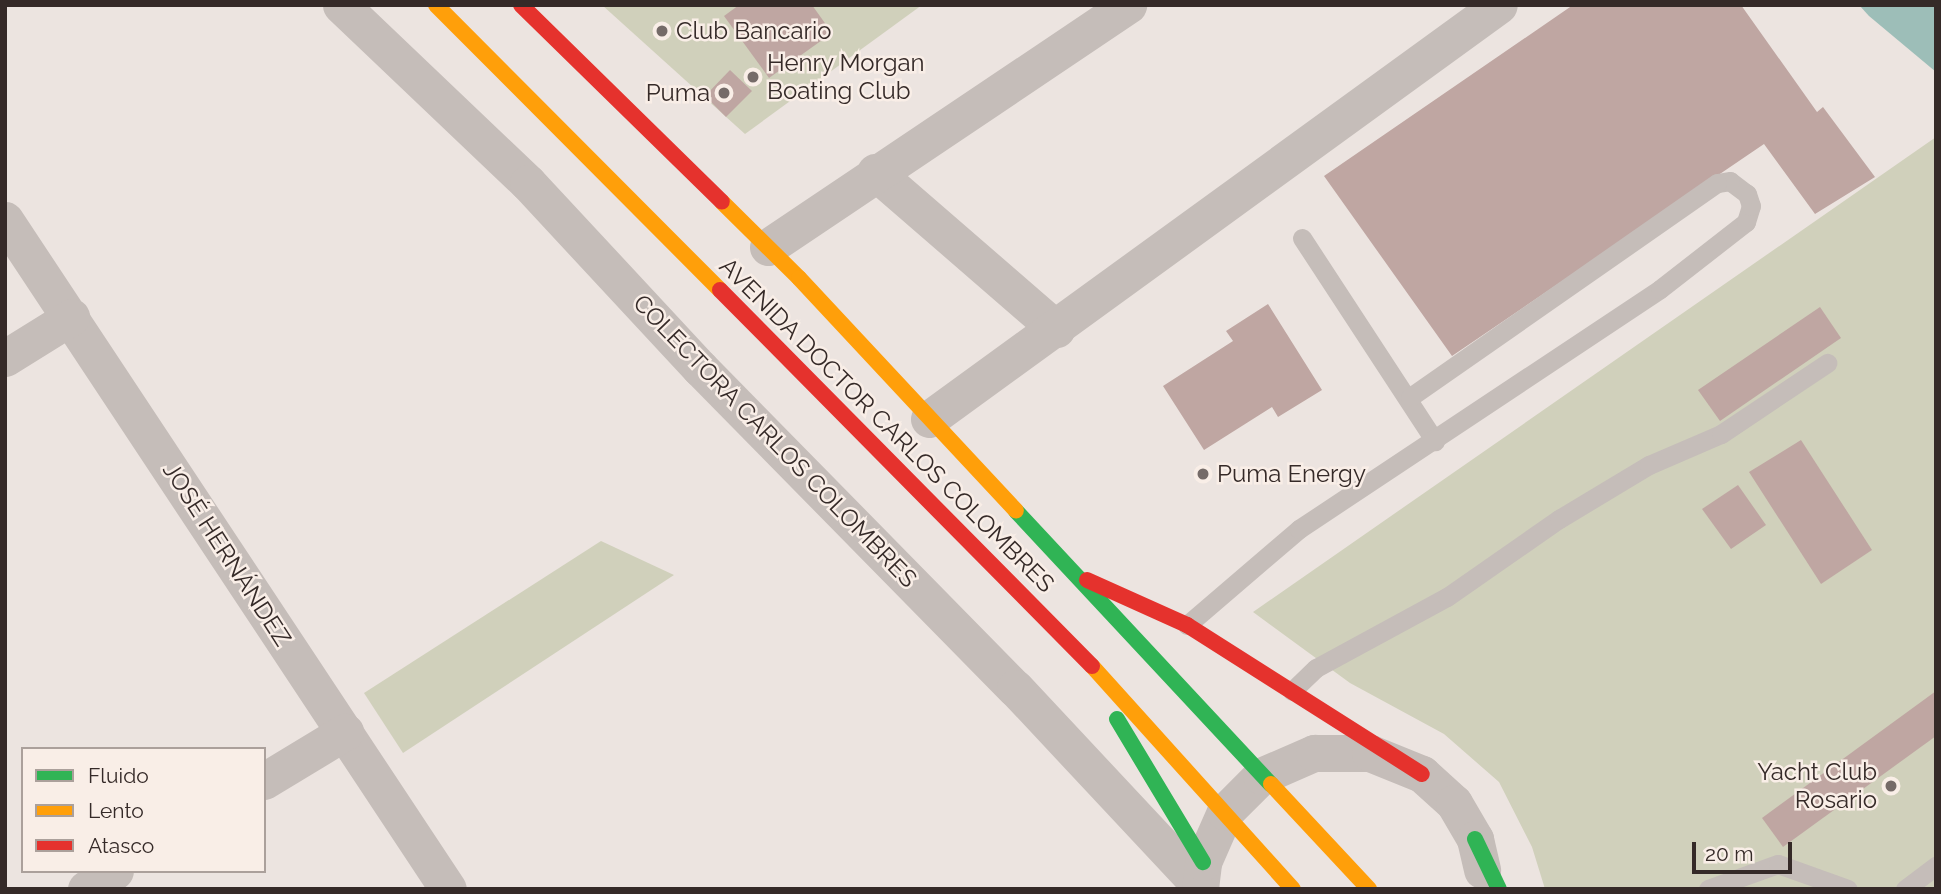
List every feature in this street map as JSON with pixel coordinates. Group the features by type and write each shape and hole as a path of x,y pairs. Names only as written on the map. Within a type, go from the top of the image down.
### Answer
{"main road":[{"name":"AVENIDA DOCTOR CARLOS COLOMBRES","path":"436,5 1066,637 1293,889"},
{"name":"AVENIDA DOCTOR CARLOS COLOMBRES","path":"521,5 768,247 1069,572 1369,889"},
{"path":"1069,572 1187,625 1422,774"},
{"path":"1066,637 1201,879"},
{"path":"1475,839 1499,889"}],"street":[{"name":"COLECTORA CARLOS COLOMBRES","path":"341,5 528,183 700,368 1201,879"},
{"path":"768,247 875,172 1128,5"},
{"path":"929,419 1499,5"},
{"path":"875,172 1056,328"},
{"name":"JOSÉ HERNÁNDEZ","path":"5,220 448,889"},
{"path":"5,358 71,317"},
{"path":"266,780 345,732"},
{"path":"1201,879 1225,812 1261,775 1314,753 1370,753 1422,774 1454,803 1475,839 1485,889"},
{"path":"86,889 112,873"}],"lane":[{"path":"1187,625 1299,529 1660,289 1746,222 1751,206 1747,194 1730,181 1717,183 1410,397"},
{"path":"1302,238 1410,397 1435,441"},
{"path":"1292,691 1316,668 1447,597 1559,519 1649,465 1721,434 1827,363"},
{"path":"1708,889 1777,864 1848,889"},
{"path":"1905,889 1936,866"}],"green space":[{"name":"Henry Morgan Boating Club","path":"602,5 922,5 745,134"},
{"path":"1936,137 1936,889 1545,889 1532,847 1499,782 1444,734 1350,683 1253,612"},
{"path":"601,541 674,575 403,753 364,693"}],"water":[{"path":"1859,5 1936,5 1936,72 1869,16"}],"building":[{"path":"739,5 812,5 832,33 769,78 724,16"},
{"path":"1573,5 1741,5 1817,112 1823,107 1875,177 1815,214 1764,144 1452,356 1324,176"},
{"path":"730,70 752,91 726,117 705,96"},
{"path":"1268,304 1322,390 1278,417 1272,407 1204,450 1163,386 1233,341 1226,331"},
{"path":"1820,307 1841,338 1720,421 1698,390"},
{"path":"1801,440 1872,550 1821,584 1749,472"},
{"path":"1738,485 1766,525 1731,549 1702,509"},
{"path":"1936,691 1936,736 1783,847 1762,818"}],"traffic: fast":[{"path":"1016,511 1271,784"},
{"path":"1117,719 1203,862"},
{"path":"1475,839 1499,889"}],"traffic: slow":[{"path":"436,5 720,290"},
{"path":"722,202 799,278 1016,511"},
{"path":"1092,666 1293,889"},
{"path":"1271,784 1369,889"}],"traffic: jam":[{"path":"521,5 722,202"},
{"path":"720,290 1092,666"},
{"path":"1087,580 1187,625 1422,774"}],"place":[{"name":"Club Bancario","path":"662,31"},
{"name":"Henry Morgan Boating Club","path":"753,77"},
{"name":"Puma","path":"724,93"},
{"name":"Puma Energy","path":"1203,474"},
{"name":"Yacht Club Rosario","path":"1891,786"}]}
